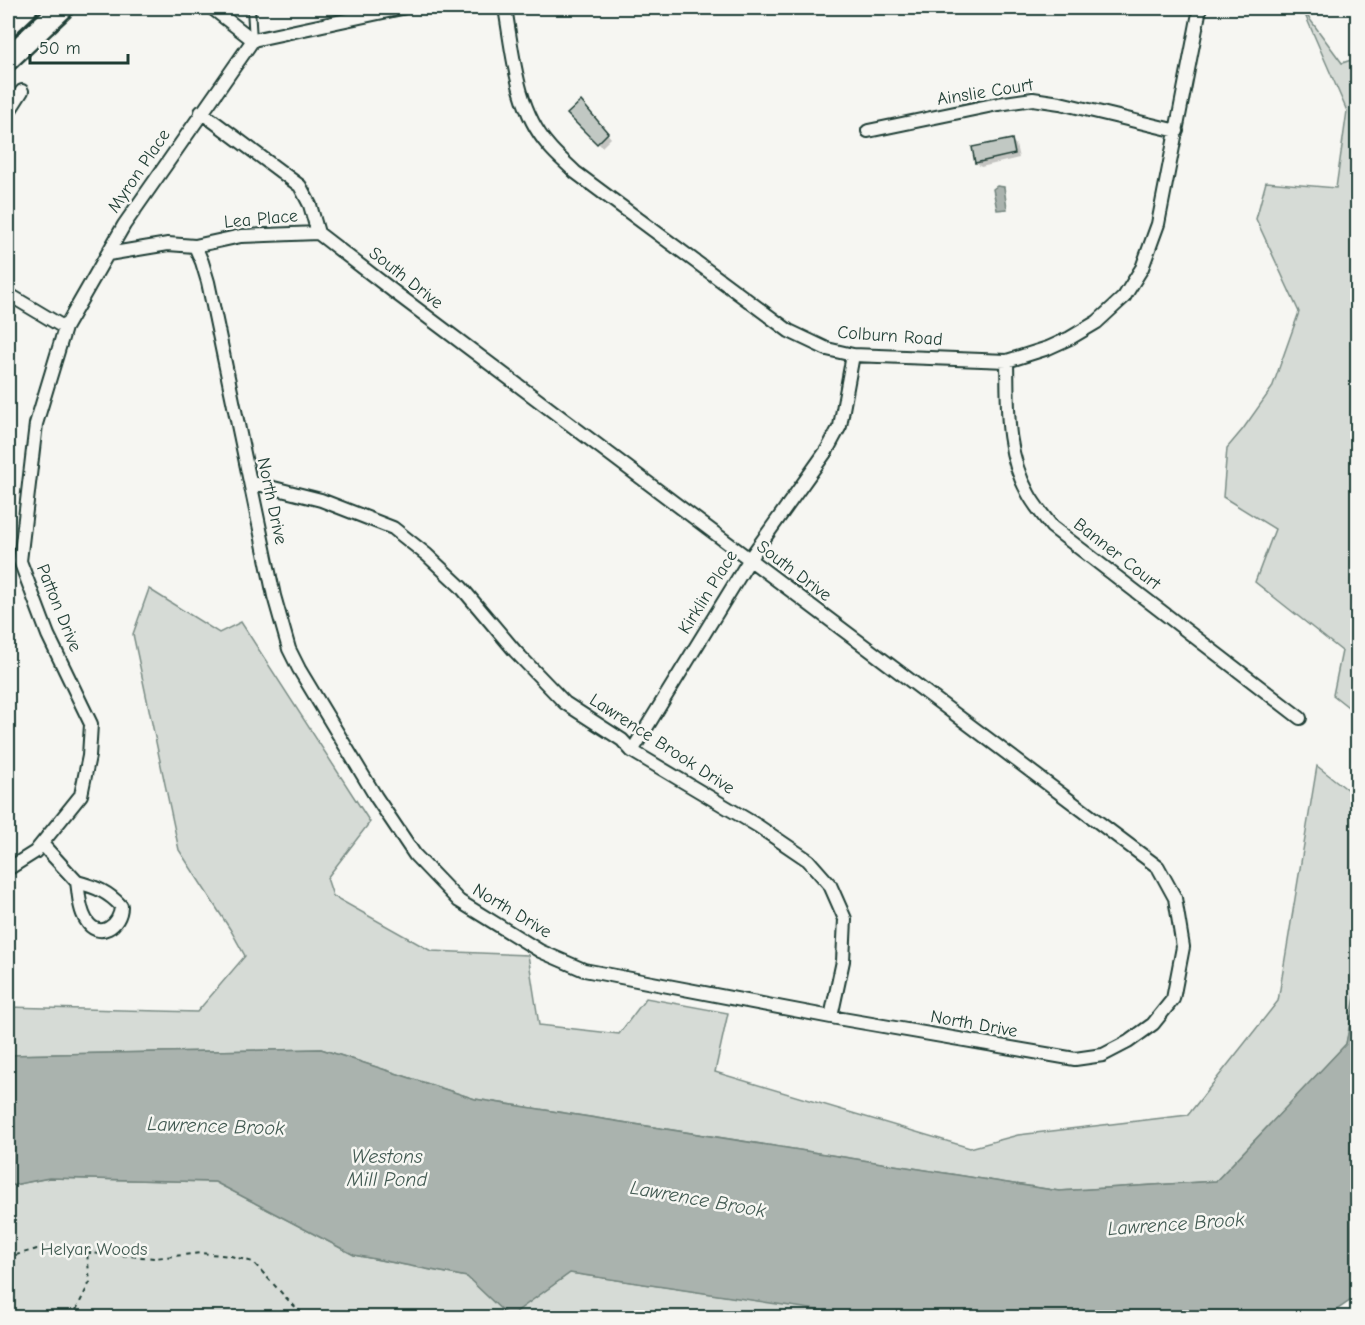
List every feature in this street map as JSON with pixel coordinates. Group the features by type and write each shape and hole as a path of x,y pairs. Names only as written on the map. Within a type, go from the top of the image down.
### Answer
{"highway":[{"path":"8,25 26,8"},
{"path":"8,59 62,8"}],"street":[{"path":"212,8 253,40 402,8"},
{"name":"Colburn Road","path":"505,8 520,90 531,121 547,145 575,172 789,331 827,349 853,355 1007,361 1048,348 1097,322 1124,297 1142,268 1158,224 1200,8"},
{"name":"Myron Place","path":"65,328 124,225 253,40"},
{"path":"8,113 22,91"},
{"name":"Ainslie Court","path":"867,131 1033,99 1060,103 1177,131"},
{"name":"Lea Place","path":"108,254 168,244 195,246 241,236 318,232 310,205 300,186 201,112"},
{"name":"South Drive","path":"318,232 407,302 1158,867 1175,898 1183,947 1177,976"},
{"name":"North Drive","path":"195,246 208,282 274,596 289,649 376,797 415,855 459,901 540,951 584,970 831,1017 1075,1059 1103,1055 1128,1042 1153,1024 1173,999 1177,976"},
{"path":"8,294 65,328"},
{"name":"Patton Drive","path":"8,869 35,852 81,795 89,756 91,724 48,635 20,561 36,424 65,328"},
{"name":"Kirklin Place","path":"632,751 750,560 827,450 840,426 853,355"},
{"name":"Banner Court","path":"1007,361 1008,430 1019,474 1028,493 1052,527 1300,718"},
{"name":"Lawrence Brook Drive","path":"250,482 321,500 393,528 427,555 461,587 515,651 565,703 622,740 632,751 758,826 808,860 830,885 845,919 843,961 831,1017"},
{"path":"42,844 77,882"}],"lane":[{"path":"251,8 253,40"}],"path":[{"path":"8,1260 16,1255 37,1249 155,1258 200,1253 231,1256 253,1262 307,1317"},
{"path":"72,1317 90,1282 87,1253"},
{"path":"586,1317 600,1317"}],"green space":[{"path":"1303,10 1342,63 1357,58 1357,714 1333,695 1342,651 1255,582 1275,529 1223,497 1227,448 1272,388 1299,312 1256,219 1266,182 1336,188 1347,111"},
{"path":"149,589 219,633 241,622 370,822 327,878 333,896 431,951 528,955 539,1025 619,1034 646,998 728,1013 715,1072 970,1148 1018,1135 1188,1115 1278,1001 1317,766 1357,797 1358,987 1346,1044 1216,1181 1059,1191 475,1099 321,1049 8,1055 8,1007 197,1012 245,956 179,850 133,634"},
{"name":"Helyar Woods","path":"49,1178 215,1182 354,1255 468,1277 509,1316 570,1273 871,1317 8,1318 8,1186"}],"water":[{"path":"997,186 1004,187 1007,209 997,210 993,189"},
{"name":"Westons Mill Pond","path":"1357,987 1357,1296 1332,1313 1279,1318 871,1318 570,1273 509,1317 467,1277 354,1255 215,1182 49,1178 8,1186 8,1055 321,1049 475,1099 1059,1191 1216,1181 1346,1044"}],"building":[{"path":"581,101 608,133 597,144 567,114"},
{"path":"1012,139 1015,154 975,163 972,147"}],"water label":[{"name":"Lawrence Brook","path":"216,1126"},
{"name":"Lawrence Brook","path":"698,1199"},
{"name":"Lawrence Brook","path":"1176,1224"}]}
